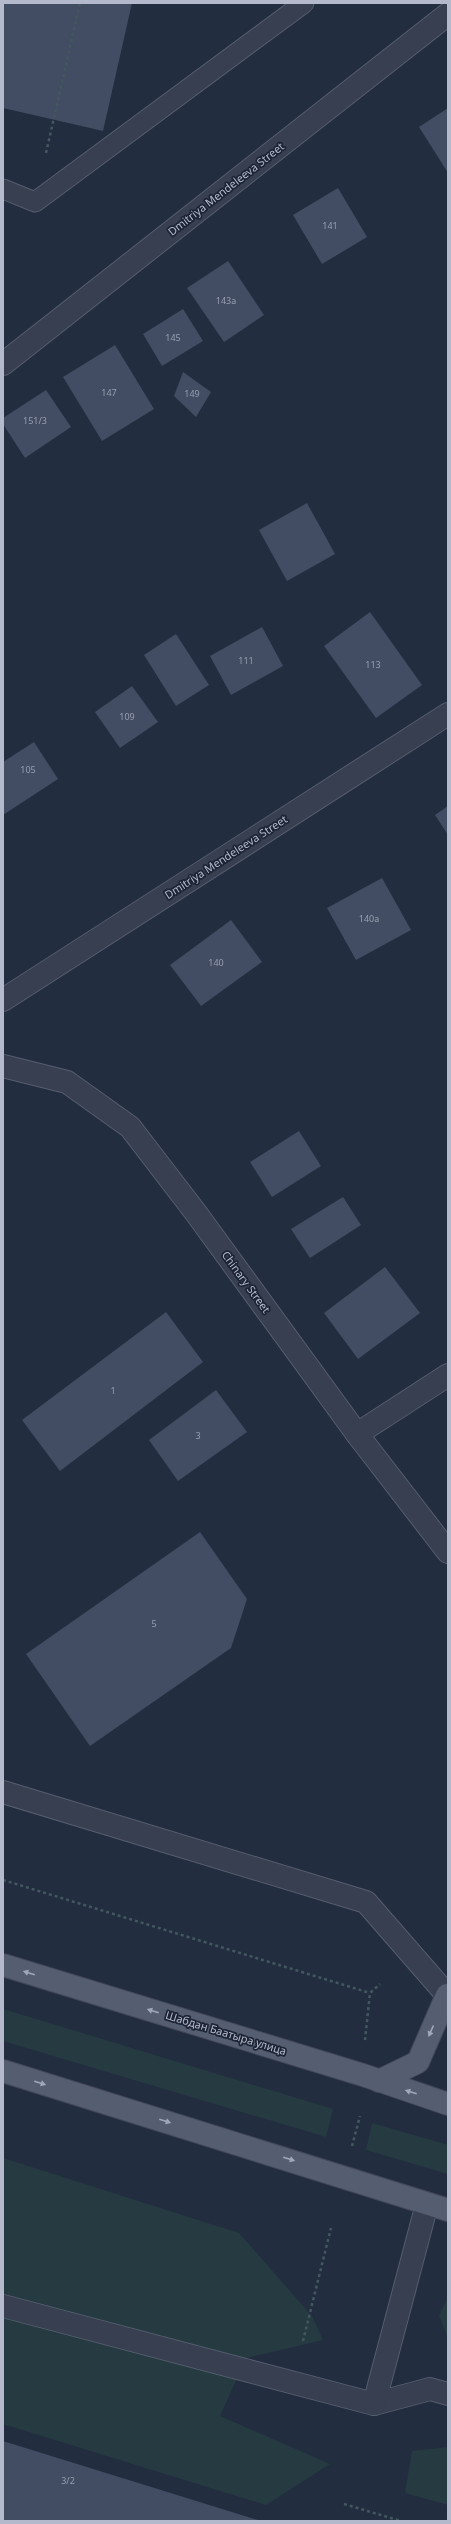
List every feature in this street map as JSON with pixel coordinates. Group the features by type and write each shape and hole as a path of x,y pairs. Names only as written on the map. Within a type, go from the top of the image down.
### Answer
{"main road":[{"name":"Шабдан Баатыра улица","path":"3,1965 448,2104"},
{"path":"379,2082 418,2062 448,1995"},
{"path":"3,2071 344,2176 448,2210"}],"street":[{"name":"Dmitriya Mendeleeva Street","path":"3,364 448,14"},
{"name":"Dmitriya Mendeleeva Street","path":"3,1000 448,714"},
{"name":"Chinary Street","path":"3,1066 67,1082 130,1127 196,1213 357,1434 448,1552"},
{"path":"357,1434 448,1375"},
{"path":"3,1792 366,1902 448,1995"},
{"path":"374,2404 427,2204"},
{"path":"3,2306 374,2404 430,2388 448,2394"}],"lane":[{"path":"3,190 35,202 304,3"}],"path":[{"path":"35,202 80,3"},
{"path":"3,1880 370,1993"},
{"path":"365,2040 370,1993 380,1984"},
{"path":"352,2147 360,2116"},
{"path":"303,2341 331,2228"},
{"path":"344,2504 401,2521"}],"green space":[{"path":"3,2009 333,2109 326,2137 3,2041"},
{"path":"372,2123 448,2145 448,2174 366,2150"},
{"path":"3,2158 239,2233 312,2316 323,2340 246,2358 220,2416 330,2464 266,2505 3,2424"},
{"path":"448,2297 448,2338 439,2316"},
{"path":"448,2447 448,2505 405,2493 412,2451"}],"building":[{"path":"3,3 132,3 103,131 3,108"},
{"path":"448,108 448,173 419,127"},
{"path":"338,188 367,237 322,264 293,215"},
{"path":"228,261 264,315 224,342 187,288"},
{"path":"183,309 203,341 162,366 143,334"},
{"path":"115,345 154,409 102,441 63,377"},
{"path":"183,372 211,392 196,417 174,396"},
{"path":"46,390 71,427 25,458 3,424 3,418"},
{"path":"307,503 335,554 287,581 259,530"},
{"path":"370,612 422,685 376,718 324,646"},
{"path":"262,627 283,666 231,695 210,656"},
{"path":"176,634 209,685 176,706 144,655"},
{"path":"132,686 158,722 120,748 95,712"},
{"path":"34,742 58,779 3,815 3,762"},
{"path":"448,806 448,835 435,815"},
{"path":"382,878 411,930 356,960 327,908"},
{"path":"231,920 262,962 201,1006 170,965"},
{"path":"299,1131 321,1166 272,1197 250,1162"},
{"path":"343,1197 361,1225 310,1258 291,1229"},
{"path":"385,1267 420,1313 358,1359 324,1313"},
{"path":"166,1312 203,1362 60,1471 22,1420"},
{"path":"216,1390 247,1432 178,1481 149,1440"},
{"path":"200,1532 247,1599 231,1648 90,1746 26,1654"},
{"path":"3,2441 261,2521 3,2521"}]}
